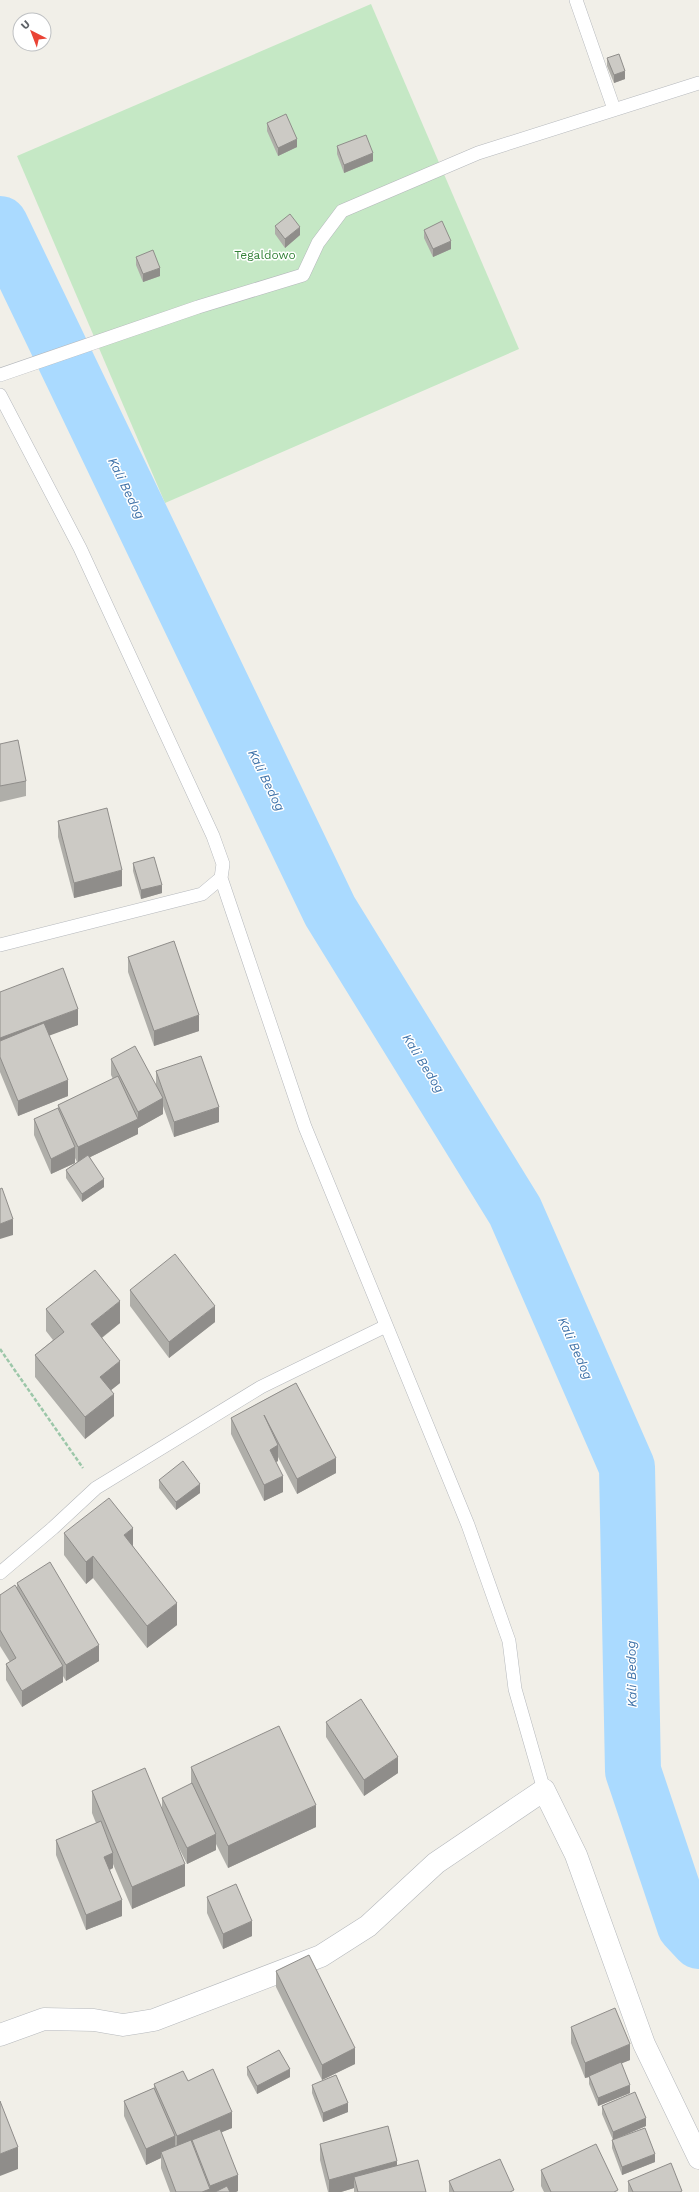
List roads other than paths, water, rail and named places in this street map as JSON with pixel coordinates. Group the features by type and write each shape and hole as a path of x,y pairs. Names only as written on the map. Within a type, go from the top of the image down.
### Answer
{"street":[{"path":"0,2035 44,2019 94,2020 123,2025 154,2020 321,1956 368,1926 436,1863 544,1790 576,1855 644,2044 699,2158"}],"lane":[{"path":"576,0 614,109"},
{"path":"5,372 198,307 303,275 318,243 342,211 478,152 699,83"},
{"path":"0,395 80,548 213,836 223,864 221,878 305,1127 468,1525 509,1641 515,1689 544,1790"},
{"path":"0,945 202,894 221,878"},
{"path":"0,1573 53,1528 96,1488 261,1387 386,1326"}],"waterway":[{"name":"Kali Bedog","path":"0,224 330,911 515,1211 627,1467 633,1771 685,1926 699,1941"}],"park label":[{"name":"Tegaldowo","path":"265,255"}]}
